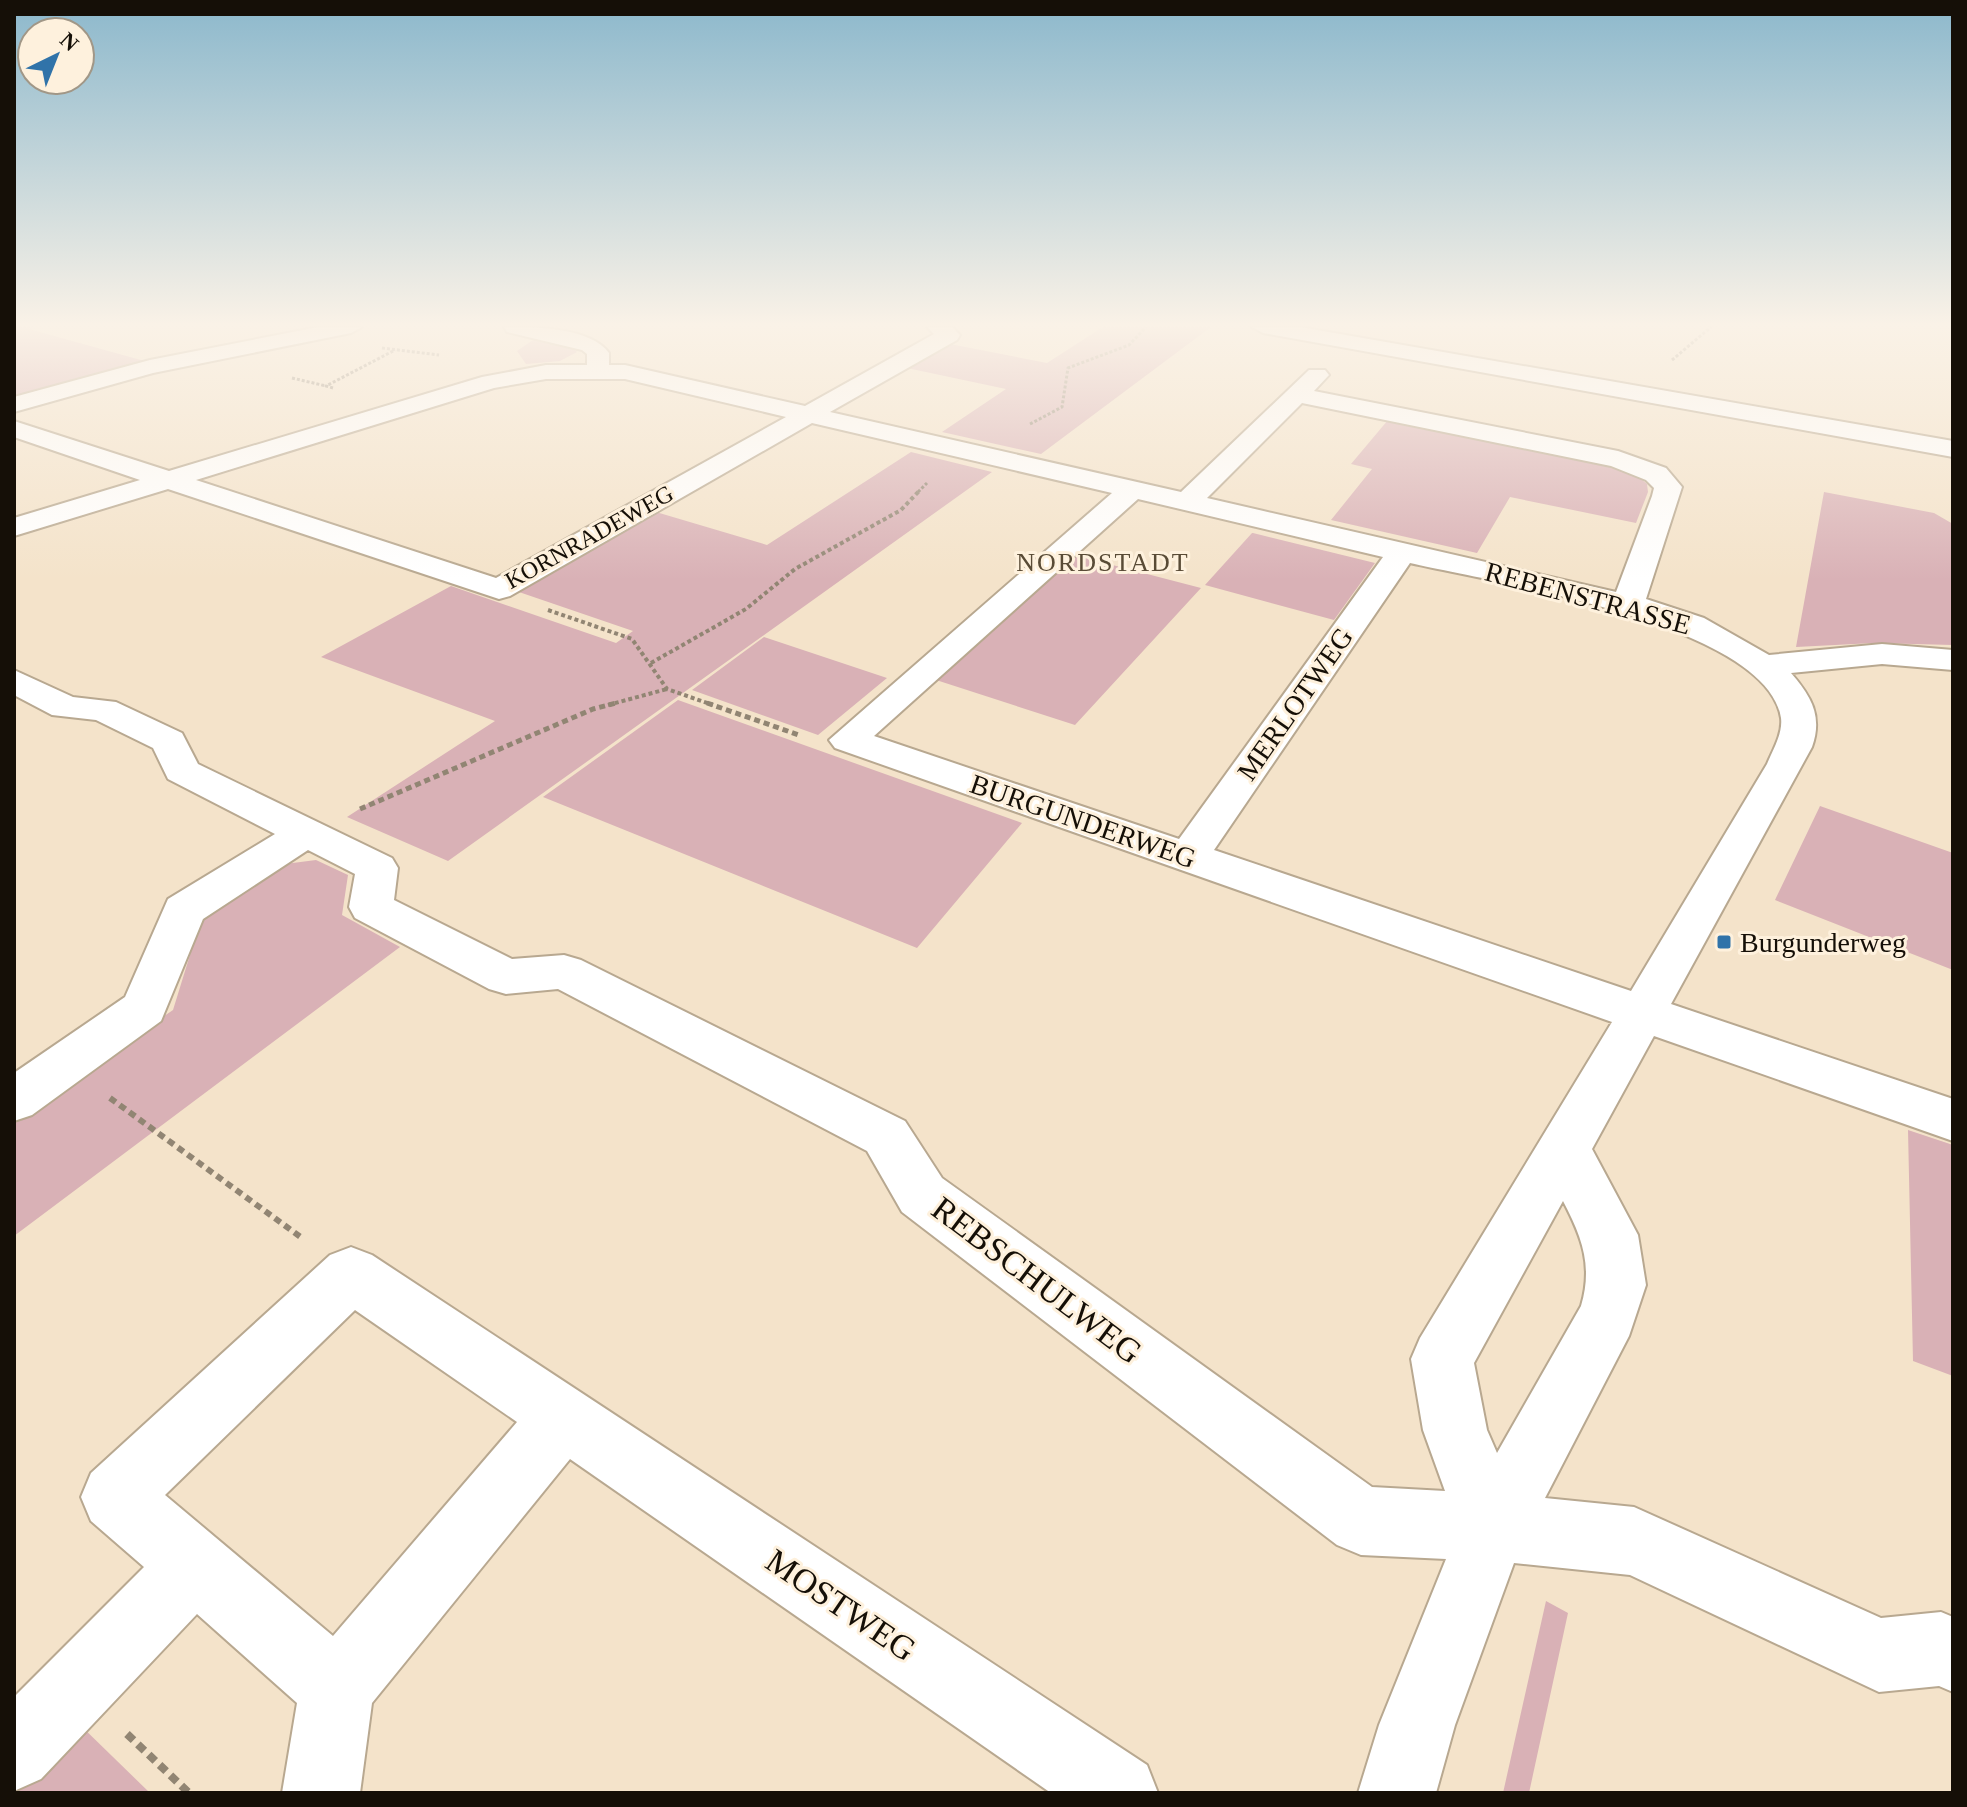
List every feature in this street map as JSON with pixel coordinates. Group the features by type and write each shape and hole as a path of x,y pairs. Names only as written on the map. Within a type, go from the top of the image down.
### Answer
{"street":[{"name":"REBENSTRASSE","path":"14,527 395,411"},
{"name":"REBENSTRASSE","path":"799,411 1679,618 1718,635 1763,666 1789,693 1799,716 1797,737 1786,764 1442,1359 1455,1430 1493,1527"},
{"name":"KORNRADEWEG","path":"14,429 499,589 816,411"},
{"path":"1187,502 1280,411"},
{"path":"1381,411 1594,453 1656,474 1668,487 1628,604"},
{"path":"1739,411 1953,449"},
{"path":"848,740 1133,489"},
{"path":"14,542 58,514"},
{"name":"MERLOTWEG","path":"1188,857 1402,552"},
{"path":"1763,666 1870,654 1922,655 1953,660"},
{"path":"14,681 65,707 103,710 169,741 182,771 307,832"},
{"name":"BURGUNDERWEG","path":"848,740 1953,1120"},
{"path":"14,1100 144,1008 184,910 307,832"},
{"name":"REBSCHULWEG","path":"307,832 377,868 371,907 506,977 564,972 886,1136 922,1195 1361,1521 1493,1527"},
{"path":"1397,1793 1417,1725 1493,1527 1608,1316 1617,1285 1610,1235 1565,1151"},
{"path":"337,1688 115,1497 351,1274"},
{"name":"MOSTWEG","path":"351,1274 1119,1793"},
{"path":"321,1793 337,1688 564,1417"},
{"path":"1493,1527 1634,1541 1879,1655 1941,1649 1953,1655"},
{"path":"14,1752 196,1565"}],"path":[{"path":"651,663 746,609 795,569 901,510 946,464 995,432 1025,427 1054,411"},
{"path":"536,606 632,639 667,689"},
{"path":"307,832 593,709 667,689 812,739 848,740"},
{"path":"65,1065 351,1274"},
{"path":"77,1687 189,1793"}],"shaded area":[{"path":"973,411 1098,411 1041,454 942,432"},
{"path":"1388,420 1608,463 1634,473 1647,484 1648,492 1636,523 1510,497 1477,553 1331,520 1372,469 1351,464"},
{"path":"911,452 992,472 448,861 347,817 495,721 321,657 451,586 616,643 633,631 516,591 656,512 767,545"},
{"path":"1824,492 1934,513 1953,524 1953,645 1874,643 1796,647"},
{"path":"1252,533 1375,563 1334,620 1205,585"},
{"path":"1074,555 1201,588 1075,725 933,679"},
{"path":"764,637 887,678 818,735 692,690"},
{"path":"678,700 1022,823 917,948 543,797"},
{"path":"1820,806 1953,853 1953,970 1775,900"},
{"path":"316,860 348,875 342,915 400,947 14,1236 14,1119 173,1010 202,916 285,864"},
{"path":"1908,1130 1953,1145 1953,1376 1913,1361"},
{"path":"1546,1601 1568,1613 1529,1793 1503,1793"},
{"path":"75,1720 150,1793 14,1793 14,1783"}],"place":[{"name":"Burgunderweg","path":"1724,942"}],"district":[{"name":"NORDSTADT","path":"1103,562"}]}
